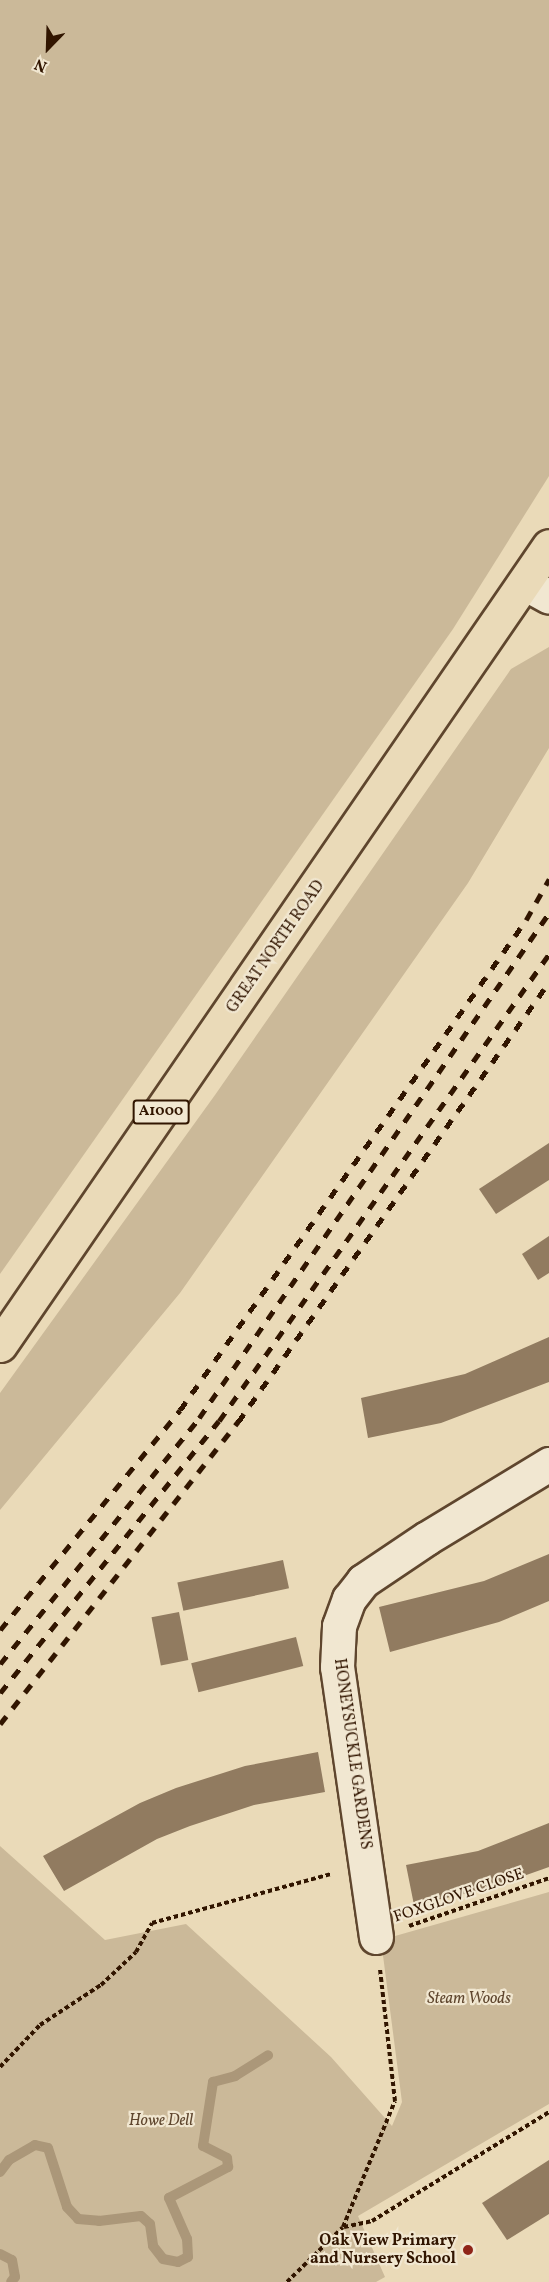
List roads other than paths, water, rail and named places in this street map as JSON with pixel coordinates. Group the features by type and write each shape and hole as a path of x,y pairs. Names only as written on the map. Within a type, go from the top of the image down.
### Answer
{"main road":[{"name":"GREAT NORTH ROAD","path":"0,1346 537,591 549,546"}],"street":[{"name":"HONEYSUCKLE GARDENS","path":"376,1937 337,1667 339,1626 349,1599 363,1581 427,1538 549,1464"}],"waterway":[{"path":"0,2172 9,2160 35,2145 48,2148 67,2207 78,2219 99,2221 141,2216 150,2224 153,2246 163,2259 178,2262 188,2257 187,2239 169,2198 228,2167 227,2158 203,2146 213,2082 235,2076 268,2055"},
{"path":"0,2254 12,2260 15,2277 11,2282"}],"railway":[{"path":"0,1630 180,1410 526,920 549,879"},
{"path":"0,1664 199,1418 549,913"},
{"path":"0,1693 219,1421 549,954"},
{"path":"0,1724 238,1422 549,982"}],"place":[{"name":"Oak View Primary and Nursery School","path":"468,2250"}],"park label":[{"name":"Steam Woods","path":"469,1999"},
{"name":"Howe Dell","path":"161,2121"}]}
